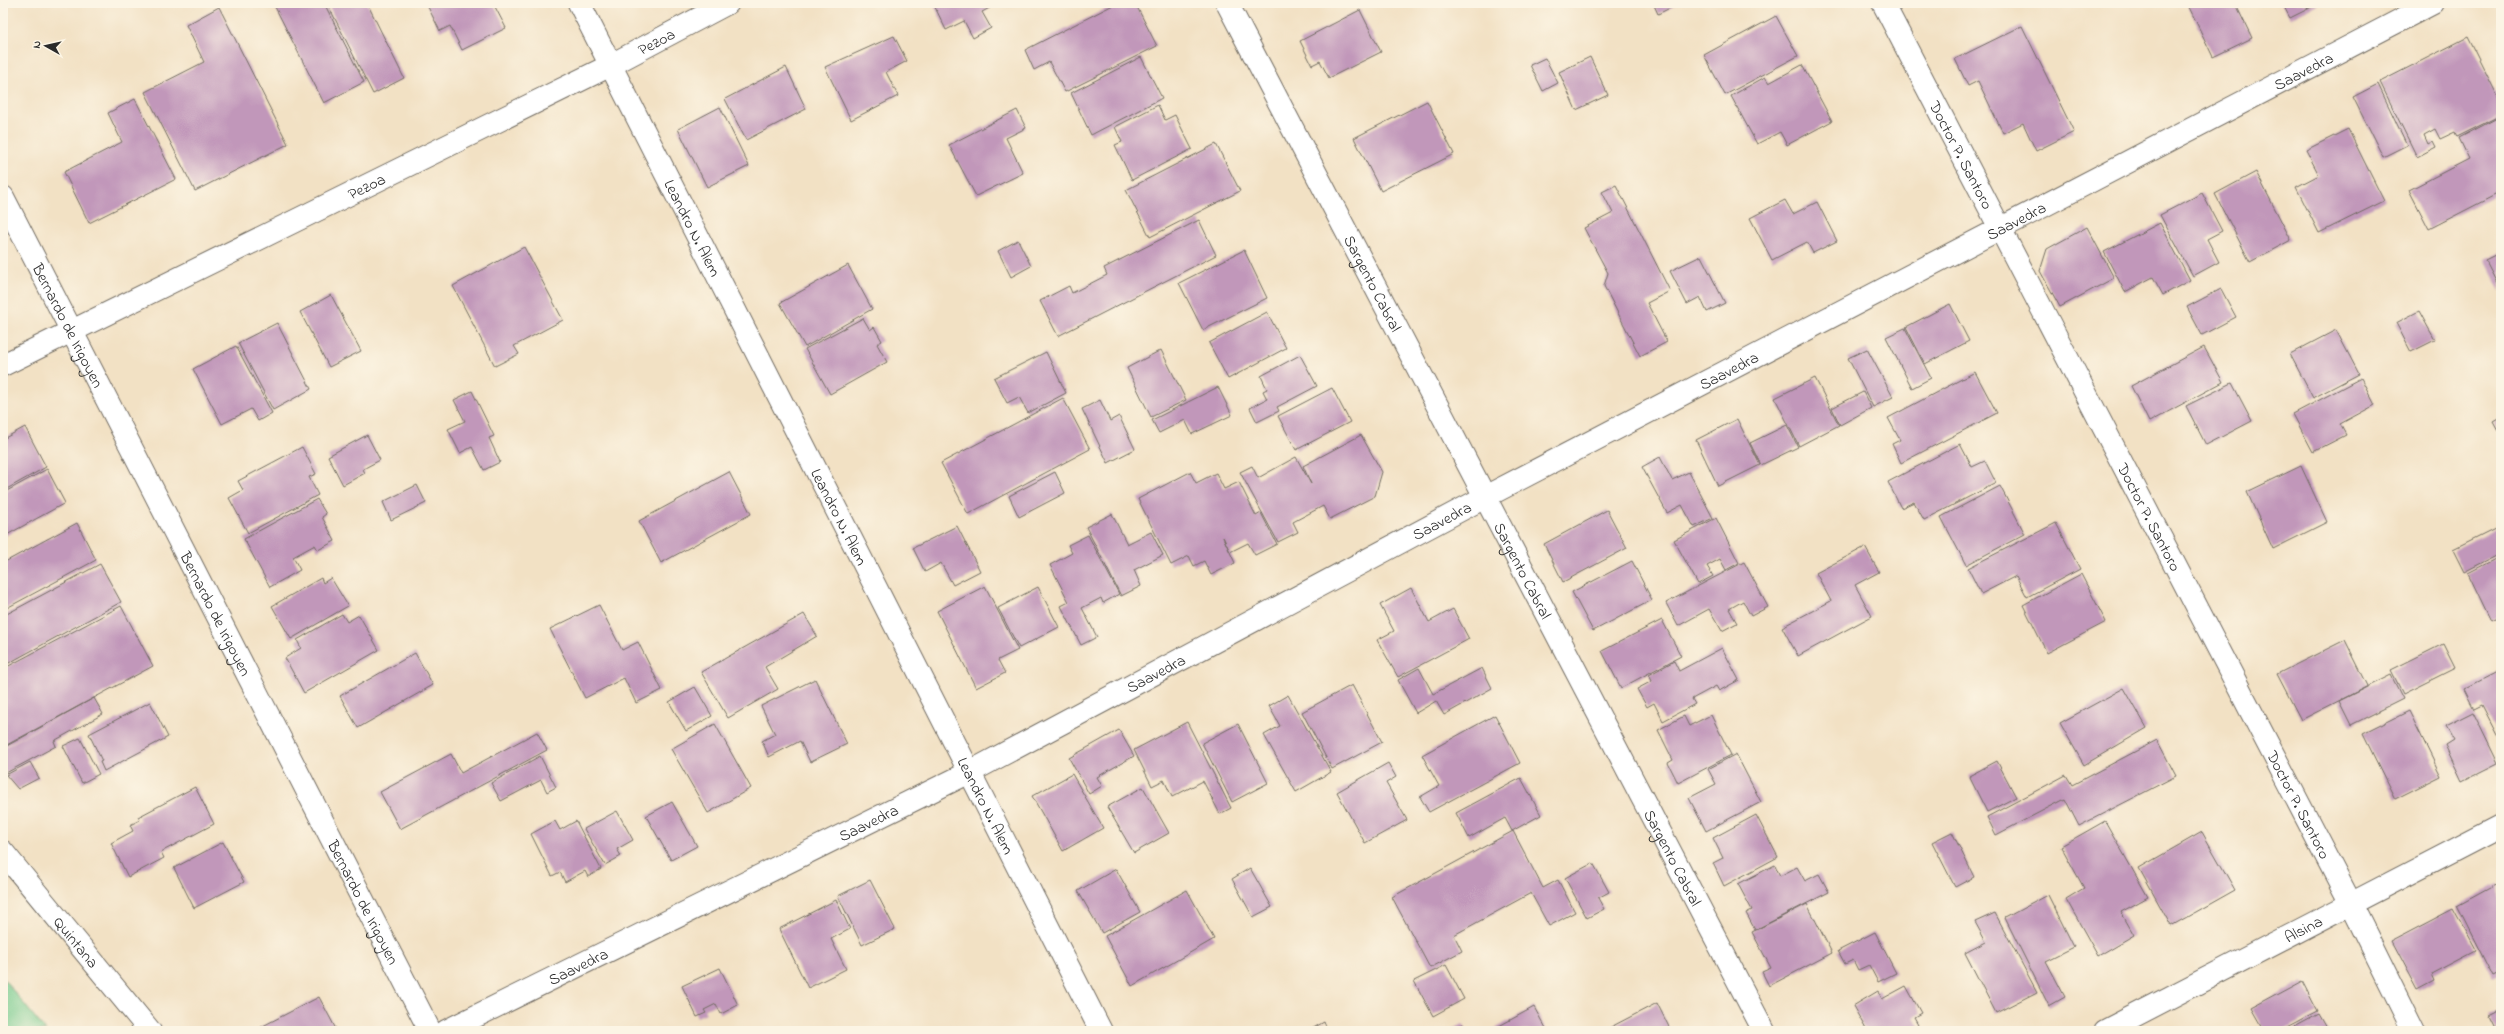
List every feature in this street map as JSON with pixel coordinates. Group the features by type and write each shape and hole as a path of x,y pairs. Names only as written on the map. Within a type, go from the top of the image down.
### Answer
{"street":[{"name":"Leandro N. Alem","path":"579,3 1101,1031"},
{"name":"Pezoa","path":"3,365 72,329 611,65 728,3"},
{"name":"Sargento Cabral","path":"1227,3 1764,1031"},
{"name":"Doctor P. Santoro","path":"1884,3 2350,902 2414,1031"},
{"name":"Saavedra","path":"446,1031 970,772 1485,497 2433,3"},
{"name":"Bernardo de Irigoyen","path":"3,196 430,1031"},
{"name":"Alsina","path":"2105,1031 2350,902 2501,826"},
{"name":"Quintana","path":"3,852 150,1031"}],"green space":[{"path":"3,978 46,1031 3,1031"}],"building":[{"path":"273,3 324,3 364,82 324,103"},
{"path":"327,3 367,3 404,78 373,94"},
{"path":"426,3 493,3 506,28 462,50 450,26 440,31"},
{"path":"933,3 999,3 982,12 991,28 973,38 964,21 946,30"},
{"path":"1117,3 1135,3 1157,46 1065,92 1049,62 1034,70 1025,50"},
{"path":"1653,3 1680,3 1658,14"},
{"path":"2187,3 2235,3 2252,38 2213,57"},
{"path":"2282,3 2304,3 2308,9 2290,18"},
{"path":"2305,3 2319,3 2308,9"},
{"path":"219,7 288,144 195,191 145,92 204,62 186,25"},
{"path":"1360,10 1381,52 1329,78 1320,61 1312,65 1300,41"},
{"path":"1776,16 1798,56 1725,95 1704,55"},
{"path":"2022,26 2074,132 2036,151 2023,123 2003,133 1978,81 1968,86 1955,59"},
{"path":"894,36 907,61 886,72 898,96 851,120 825,67"},
{"path":"2468,37 2501,103 2501,115 2457,137 2455,132 2440,139 2435,129 2424,135 2428,144 2433,141 2436,147 2417,157 2380,82"},
{"path":"1141,57 1162,98 1091,135 1071,93"},
{"path":"1590,57 1608,95 1576,110 1559,72"},
{"path":"1545,58 1558,83 1543,91 1530,65"},
{"path":"1802,65 1832,121 1787,145 1780,132 1757,144 1731,96 1765,77 1769,83"},
{"path":"786,67 806,109 746,140 725,99"},
{"path":"2378,84 2407,145 2383,157 2353,97"},
{"path":"135,99 176,179 89,223 64,172 122,142 108,113"},
{"path":"1427,101 1454,154 1381,191 1354,138"},
{"path":"1158,105 1165,120 1175,115 1192,149 1132,180 1115,145 1122,142 1115,127"},
{"path":"720,107 749,166 707,187 678,129"},
{"path":"1017,110 1026,128 1006,138 1023,173 976,196 949,145"},
{"path":"2501,116 2501,192 2429,229 2409,190 2469,159 2459,138"},
{"path":"2348,129 2384,201 2319,233 2296,187 2319,175 2306,150"},
{"path":"1216,144 1240,191 1150,237 1126,190"},
{"path":"2256,172 2291,240 2250,262 2215,194"},
{"path":"1616,185 1670,291 1647,303 1667,342 1640,356 1604,286 1608,273 1584,228 1613,213 1602,192"},
{"path":"2202,193 2222,231 2207,239 2219,262 2193,276 2160,215"},
{"path":"1785,200 1793,214 1817,202 1837,241 1813,253 1807,242 1772,260 1750,218"},
{"path":"1199,220 1216,255 1058,336 1040,301 1069,286 1072,293 1107,275 1104,268"},
{"path":"2160,223 2190,280 2163,295 2153,277 2125,292 2104,252"},
{"path":"2087,227 2114,278 2060,307 2040,271 2047,249"},
{"path":"1018,240 1031,266 1011,277 998,251"},
{"path":"524,247 563,320 514,346 519,354 495,366 453,286"},
{"path":"1244,250 1267,298 1203,330 1179,283"},
{"path":"2501,252 2501,291 2485,260"},
{"path":"1701,256 1725,303 1707,312 1700,297 1687,304 1670,271"},
{"path":"848,265 872,309 805,347 780,303"},
{"path":"2221,289 2236,317 2202,335 2187,307"},
{"path":"331,295 361,351 329,367 300,312"},
{"path":"1950,304 1969,341 1925,364 1906,327"},
{"path":"2419,311 2435,340 2411,352 2396,323"},
{"path":"1267,312 1286,348 1228,379 1209,343"},
{"path":"863,318 870,330 874,327 882,341 877,344 887,362 830,394 805,349"},
{"path":"277,323 311,389 273,410 238,343"},
{"path":"1905,328 1931,378 1912,388 1886,337"},
{"path":"2336,330 2359,374 2313,398 2290,354"},
{"path":"236,346 272,413 258,421 251,409 222,424 193,369"},
{"path":"2204,347 2223,382 2149,422 2131,386"},
{"path":"1867,349 1893,397 1873,407 1848,358"},
{"path":"1161,350 1186,400 1151,417 1127,368"},
{"path":"1046,352 1066,393 1028,413 1019,397 1007,403 994,378"},
{"path":"1300,355 1317,386 1277,407 1279,411 1257,422 1250,408 1267,399 1263,391 1267,389 1261,376"},
{"path":"1975,372 1997,413 1901,463 1892,444 1900,440 1888,418"},
{"path":"1815,378 1839,425 1799,446 1775,398"},
{"path":"2361,378 2375,405 2340,424 2346,435 2313,452 2293,414"},
{"path":"2232,383 2252,421 2206,445 2186,406"},
{"path":"1218,387 1232,415 1192,434 1185,420 1159,433 1152,420"},
{"path":"1332,388 1350,422 1296,450 1278,416"},
{"path":"472,391 494,436 489,438 500,462 484,470 472,447 460,453 448,429 465,421 454,400"},
{"path":"1863,392 1871,408 1840,425 1832,408"},
{"path":"1063,398 1090,449 968,514 941,463"},
{"path":"1100,400 1110,421 1119,416 1135,449 1108,463 1082,409"},
{"path":"2501,418 2501,435 2494,422"},
{"path":"1737,419 1760,465 1718,486 1696,440"},
{"path":"1787,425 1798,447 1761,465 1750,443"},
{"path":"25,427 46,467 3,491 3,439"},
{"path":"367,435 380,460 363,469 365,473 343,485 328,456"},
{"path":"1361,435 1382,472 1375,496 1330,519 1323,506 1293,522 1298,532 1278,542 1240,472 1252,466 1258,478 1296,457 1311,484 1303,466"},
{"path":"1960,444 1972,467 1985,461 1996,483 1924,520 1914,502 1901,508 1888,482"},
{"path":"302,447 316,474 309,477 318,495 248,533 229,498 243,490 238,481"},
{"path":"1660,457 1672,480 1689,472 1713,518 1694,527 1682,505 1667,513 1642,467"},
{"path":"2301,466 2327,522 2273,549 2247,492"},
{"path":"47,469 65,503 3,537 3,493"},
{"path":"729,472 751,514 661,563 639,521"},
{"path":"1055,472 1065,493 1019,517 1009,496"},
{"path":"1190,472 1196,483 1216,473 1224,489 1239,482 1256,516 1261,513 1277,544 1255,555 1248,543 1230,552 1223,537 1235,563 1211,575 1204,561 1194,566 1189,556 1171,565 1138,499"},
{"path":"417,485 426,503 391,520 383,502"},
{"path":"2000,486 2025,534 1966,565 1941,517"},
{"path":"317,499 326,514 322,517 335,541 318,550 315,545 293,557 300,570 270,587 244,539"},
{"path":"1607,510 1627,548 1563,582 1544,544"},
{"path":"1112,514 1127,544 1151,532 1163,555 1134,570 1141,586 1121,596 1086,527"},
{"path":"1716,518 1739,563 1726,570 1720,559 1707,566 1713,576 1698,584 1674,540"},
{"path":"77,523 96,560 3,610 3,563"},
{"path":"2056,523 2080,569 2027,597 2016,576 1981,594 1968,568"},
{"path":"957,526 980,571 953,585 941,563 925,572 913,548"},
{"path":"2501,526 2501,553 2464,572 2453,550"},
{"path":"1088,535 1119,594 1103,603 1101,598 1082,608 1097,637 1081,645 1061,606 1069,602 1050,565 1072,553 1068,545"},
{"path":"1865,547 1879,572 1855,585 1872,616 1798,656 1782,627 1831,601 1816,573"},
{"path":"2501,556 2501,616 2491,621 2468,573"},
{"path":"1632,561 1652,600 1593,631 1572,592"},
{"path":"1744,562 1768,607 1751,616 1743,601 1729,609 1737,623 1722,631 1709,609 1678,626 1666,603"},
{"path":"100,564 121,602 7,664 3,657 3,616"},
{"path":"2081,574 2106,622 2047,653 2023,605"},
{"path":"321,578 323,583 331,578 348,606 291,639 272,606"},
{"path":"985,586 1018,650 998,660 1005,673 976,688 937,611"},
{"path":"1038,587 1059,627 1019,648 998,608"},
{"path":"1411,588 1429,622 1453,609 1469,639 1398,677 1377,640 1394,631 1380,605"},
{"path":"599,605 622,650 638,642 662,690 636,703 624,678 585,698 550,629"},
{"path":"121,606 153,666 3,747 3,669"},
{"path":"342,614 347,622 359,615 379,650 304,693 285,658 301,648 297,640"},
{"path":"804,614 817,636 765,667 778,689 728,718 701,672"},
{"path":"1662,620 1681,656 1621,688 1602,651"},
{"path":"2345,640 2368,686 2301,720 2277,674"},
{"path":"2443,644 2455,668 2403,694 2391,670"},
{"path":"1722,648 1739,680 1719,691 1716,686 1692,699 1695,704 1663,721 1654,703 1647,707 1637,689 1652,681 1649,675 1674,661 1679,671"},
{"path":"415,653 433,685 358,728 340,696"},
{"path":"1419,668 1433,694 1482,668 1492,688 1444,715 1436,701 1416,713 1398,680"},
{"path":"2501,670 2501,742 2482,705 2474,709 2464,689"},
{"path":"2391,675 2403,699 2351,725 2339,701"},
{"path":"815,679 847,744 810,762 800,741 769,757 762,741 775,734 761,706"},
{"path":"1352,685 1382,742 1332,769 1302,712"},
{"path":"695,687 712,716 686,731 669,702"},
{"path":"2124,688 2147,728 2084,765 2060,723"},
{"path":"1288,695 1331,772 1296,792 1264,735 1280,726 1269,706"},
{"path":"94,698 103,714 54,741 56,746 4,774 3,748"},
{"path":"150,702 168,737 104,771 100,762 102,761 89,734"},
{"path":"2409,711 2441,776 2395,799 2363,734"},
{"path":"2473,712 2498,763 2462,781 2445,745 2453,740 2445,726"},
{"path":"1495,715 1520,763 1429,812 1420,797 1439,786 1422,755"},
{"path":"1711,715 1731,755 1678,783 1668,763 1673,760 1658,730 1684,716 1689,726"},
{"path":"1187,722 1231,808 1220,814 1203,781 1172,797 1164,780 1152,786 1134,750"},
{"path":"715,724 751,788 708,813 671,749"},
{"path":"1238,724 1268,783 1232,802 1202,743"},
{"path":"1119,730 1134,756 1097,777 1102,786 1089,794 1069,758"},
{"path":"537,732 547,750 400,829 380,792 451,754 461,773"},
{"path":"80,738 99,774 82,783 63,746"},
{"path":"2157,740 2176,776 2079,826 2065,799 1996,835 1987,817 2066,775 2072,785"},
{"path":"1736,754 1761,802 1706,831 1689,798 1716,784 1708,769"},
{"path":"540,756 556,787 547,792 541,780 501,801 491,783"},
{"path":"1997,761 2016,797 1987,812 1969,776"},
{"path":"30,762 39,778 18,789 6,775"},
{"path":"1388,763 1396,777 1386,783 1407,820 1365,843 1337,792"},
{"path":"1072,774 1103,828 1063,851 1032,796"},
{"path":"1521,778 1541,815 1512,831 1505,818 1469,838 1456,813"},
{"path":"195,787 214,824 161,852 164,858 128,877 111,843 133,831 130,825 140,820 138,817"},
{"path":"1143,787 1169,833 1134,853 1107,807"},
{"path":"672,802 697,846 671,860 646,816"},
{"path":"617,811 633,840 617,849 621,856 605,865 584,829"},
{"path":"1756,815 1778,857 1724,886 1713,863 1723,858 1713,838"},
{"path":"555,821 560,830 576,821 601,869 588,877 585,871 565,882 560,872 552,876 531,834"},
{"path":"2105,821 2148,897 2121,912 2134,935 2098,956 2066,899 2084,888 2061,846"},
{"path":"1513,831 1543,888 1558,880 1575,912 1549,926 1531,893 1454,935 1462,951 1430,968 1392,897"},
{"path":"1952,832 1974,877 1955,887 1932,842"},
{"path":"2202,832 2235,890 2171,926 2139,868"},
{"path":"223,842 244,882 194,908 174,868"},
{"path":"1593,863 1609,892 1598,898 1604,909 1587,918 1565,878"},
{"path":"1775,865 1780,876 1797,867 1805,881 1819,874 1829,892 1755,930 1746,913 1752,910 1738,884"},
{"path":"1250,868 1272,907 1253,917 1232,879"},
{"path":"1116,869 1140,912 1102,933 1078,891"},
{"path":"870,880 895,929 862,945 838,896"},
{"path":"2499,883 2501,973 2493,977 2457,906"},
{"path":"1187,890 1214,939 1132,986 1105,936"},
{"path":"2048,895 2074,947 2046,961 2065,997 2049,1006 2005,918"},
{"path":"836,900 850,929 831,939 846,969 808,988 779,929"},
{"path":"1807,904 1832,953 1769,986 1762,972 1771,968 1752,932"},
{"path":"2453,909 2476,951 2432,974 2435,981 2418,990 2392,941"},
{"path":"1995,913 2037,992 1996,1013 1965,953 1986,942 1975,922"},
{"path":"1875,932 1896,973 1878,982 1869,965 1858,970 1853,960 1845,964 1838,951"},
{"path":"1446,965 1464,999 1433,1016 1414,981"},
{"path":"720,968 738,1005 721,1014 716,1004 704,1010 706,1013 697,1017 682,986"},
{"path":"2302,981 2318,1012 2282,1031 2265,1031 2252,1008"},
{"path":"1906,986 1921,1013 1914,1017 1922,1031 1867,1031 1853,1006 1878,991 1882,999"},
{"path":"319,997 337,1031 263,1031 261,1027"},
{"path":"1657,1003 1671,1031 1610,1031 1609,1028"},
{"path":"1534,1007 1547,1031 1490,1031"},
{"path":"2501,1009 2501,1031 2497,1031 2489,1015"},
{"path":"2319,1015 2328,1031 2289,1031"},
{"path":"1324,1022 1328,1031 1308,1031"},
{"path":"1463,1024 1467,1031 1450,1031"}]}
